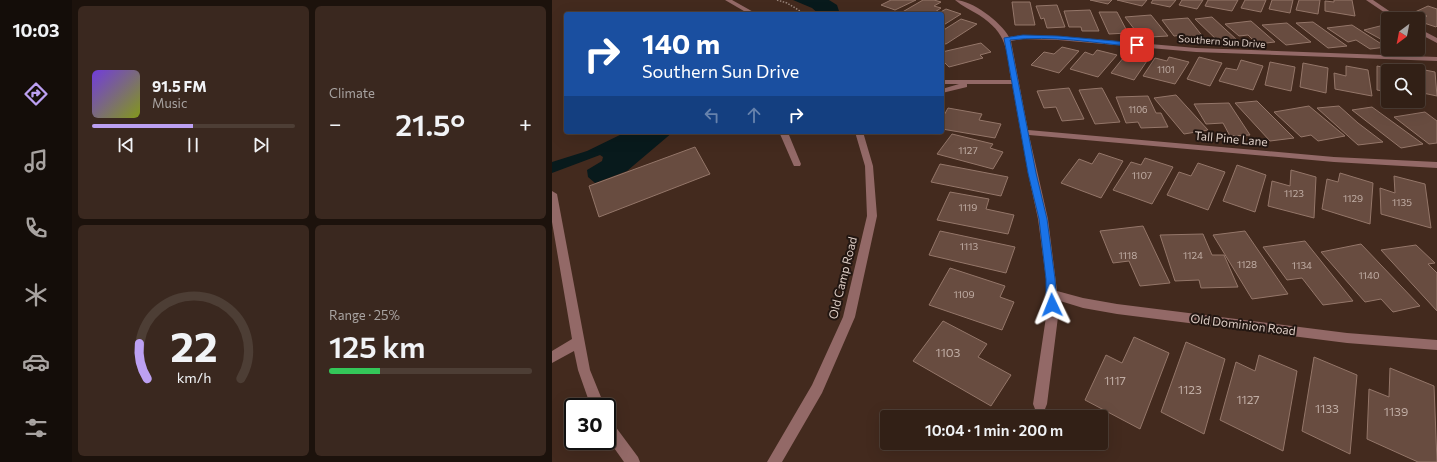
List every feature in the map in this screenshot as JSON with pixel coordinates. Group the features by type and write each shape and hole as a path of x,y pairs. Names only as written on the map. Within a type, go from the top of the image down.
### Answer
{"street":[{"path":"728,0 750,12"},
{"path":"958,0 999,27 1007,38 1016,82 1024,132 1043,219 1051,294 1052,317 1040,404"},
{"path":"1369,0 1387,12"},
{"path":"1425,34 1437,41"},
{"name":"Southern Sun Drive","path":"1007,38 1058,38 1196,50 1264,54 1437,59"},
{"path":"944,82 1016,82"},
{"path":"944,90 972,82"},
{"name":"Tall Pine Lane","path":"1024,132 1244,153 1437,165"},
{"path":"786,134 797,164"},
{"name":"Old Camp Road","path":"774,462 817,389 849,317 872,216 869,166 860,134"},
{"path":"552,194 578,342 584,370 595,398"},
{"name":"Old Dominion Road","path":"1051,294 1083,303 1117,309 1347,338 1437,345"},
{"path":"552,358 578,342"},
{"path":"616,439 634,462"}],"path":[{"path":"777,0 787,3 802,12"}],"shaded area":[{"path":"793,0 829,0 837,5 839,12 817,12 812,8"},
{"path":"622,134 671,134 627,171 595,183 588,177 587,170 602,161 603,157 600,155 552,173 552,162 587,151"}],"building":[{"path":"891,0 916,0 895,10 881,5"},
{"path":"923,0 934,0 941,2 934,6 941,8 935,12 902,12"},
{"path":"1090,0 1112,0 1108,4"},
{"path":"1117,0 1147,0 1142,6"},
{"path":"1153,0 1176,0 1170,7 1151,3"},
{"path":"1182,0 1203,0 1197,9 1179,5"},
{"path":"1208,0 1238,0 1232,11 1205,6"},
{"path":"1245,0 1266,0 1261,12 1241,8"},
{"path":"1272,0 1293,0 1290,13 1269,9"},
{"path":"1299,0 1320,0 1318,14 1296,10"},
{"path":"1334,0 1352,0 1355,16 1325,11 1325,1 1334,2"},
{"path":"1012,2 1030,2 1035,25 1015,25"},
{"path":"1057,5 1065,27 1047,28 1044,18 1041,19 1036,6"},
{"path":"1428,6 1437,9 1437,26 1425,23 1425,17 1427,16 1425,15 1425,12 1415,12"},
{"path":"946,9 961,14 944,25 944,12 941,12"},
{"path":"1090,10 1099,31 1082,31 1081,27 1069,27 1064,11"},
{"path":"1099,12 1117,12 1128,33 1109,34"},
{"path":"1151,15 1168,36 1150,37 1144,29 1135,30 1125,17"},
{"path":"1212,17 1238,41 1219,42 1195,19"},
{"path":"1188,18 1204,38 1187,39 1184,35 1174,36 1162,20"},
{"path":"961,19 977,24 946,44 944,44 944,30"},
{"path":"1251,21 1275,42 1257,44 1248,35 1239,36 1225,24"},
{"path":"1313,22 1347,46 1328,48 1296,23"},
{"path":"1287,23 1311,42 1286,45 1262,25"},
{"path":"1352,25 1381,44 1381,48 1370,49 1356,40 1348,42 1327,28"},
{"path":"1381,26 1381,39 1364,30"},
{"path":"981,43 991,52 980,55 983,58 949,67 944,62 944,52"},
{"path":"1062,47 1079,51 1059,73 1031,65 1044,52 1054,54"},
{"path":"1097,50 1117,55 1098,77 1070,69 1085,52 1093,55"},
{"path":"1128,52 1149,58 1134,80 1111,73"},
{"path":"1169,57 1189,62 1175,84 1143,76 1155,58 1167,61"},
{"path":"1199,57 1222,63 1210,86 1187,79"},
{"path":"1241,60 1263,66 1253,90 1219,81 1226,68 1237,70"},
{"path":"1270,62 1295,67 1291,91 1265,85"},
{"path":"1303,63 1328,68 1326,93 1300,87"},
{"path":"1346,66 1368,70 1372,96 1335,89 1334,73 1346,76"},
{"path":"1377,66 1381,67 1381,91 1377,90"},
{"path":"1425,70 1435,72 1437,96 1425,93"},
{"path":"1069,88 1084,119 1062,121 1056,107 1044,108 1037,91"},
{"path":"1102,88 1120,122 1095,124 1079,90"},
{"path":"1176,95 1208,130 1184,134 1154,98"},
{"path":"1148,96 1156,113 1161,113 1168,127 1141,128 1138,122 1126,123 1116,97"},
{"path":"1257,101 1294,138 1270,141 1235,103"},
{"path":"1229,103 1250,135 1230,136 1223,123 1206,124 1194,104"},
{"path":"1309,106 1345,136 1318,141 1311,135 1301,137 1274,112"},
{"path":"1339,106 1383,142 1358,145 1317,108"},
{"path":"1372,107 1423,144 1401,148 1352,110"},
{"path":"948,108 982,114 979,120 1001,124 995,138 944,129 944,115"},
{"path":"1425,112 1437,121 1437,143 1429,144 1394,117"},
{"path":"952,134 993,144 990,148 1003,152 993,169 937,154"},
{"path":"695,147 710,174 599,217 589,186"},
{"path":"1099,153 1123,161 1101,198 1061,183 1079,159 1092,164"},
{"path":"1145,158 1173,167 1152,204 1113,190 1131,162 1141,165"},
{"path":"1198,163 1225,172 1208,210 1167,195 1179,172 1191,176"},
{"path":"940,164 1008,177 1001,196 931,182"},
{"path":"1237,165 1266,175 1255,212 1223,201"},
{"path":"1291,170 1316,177 1314,218 1268,206 1272,181 1290,186"},
{"path":"1340,173 1373,183 1370,224 1322,209 1327,179 1338,182"},
{"path":"1394,176 1425,184 1431,228 1381,214 1380,188 1395,193"},
{"path":"950,192 989,199 986,209 1014,215 1008,234 937,220"},
{"path":"1143,226 1170,283 1140,286 1129,261 1113,263 1100,231"},
{"path":"940,231 1015,247 1006,273 929,255"},
{"path":"1245,231 1288,294 1252,299 1213,235"},
{"path":"1203,234 1212,255 1224,255 1238,287 1201,288 1199,280 1175,281 1160,235"},
{"path":"1305,241 1353,301 1323,305 1302,278 1287,280 1263,247"},
{"path":"1361,244 1420,306 1393,312 1381,299 1365,302 1321,252"},
{"path":"1416,245 1435,263 1428,264 1437,273 1437,311 1381,250"},
{"path":"950,268 1005,286 1000,297 1014,302 1002,330 929,305"},
{"path":"943,321 987,344 978,357 1011,375 991,406 913,361"},
{"path":"1134,337 1169,353 1140,429 1108,412 1108,410 1104,410 1085,400 1106,355 1122,363"},
{"path":"1186,342 1225,359 1204,434 1161,412"},
{"path":"1259,355 1297,371 1283,451 1220,420 1236,362 1255,371"},
{"path":"1314,357 1357,375 1350,454 1302,431"},
{"path":"1390,368 1434,386 1437,462 1418,462 1367,439 1369,389 1389,397"}],"route":[{"path":"1052,305 1043,219 1021,120 1016,82 1007,38 1058,38 1137,45"}]}
